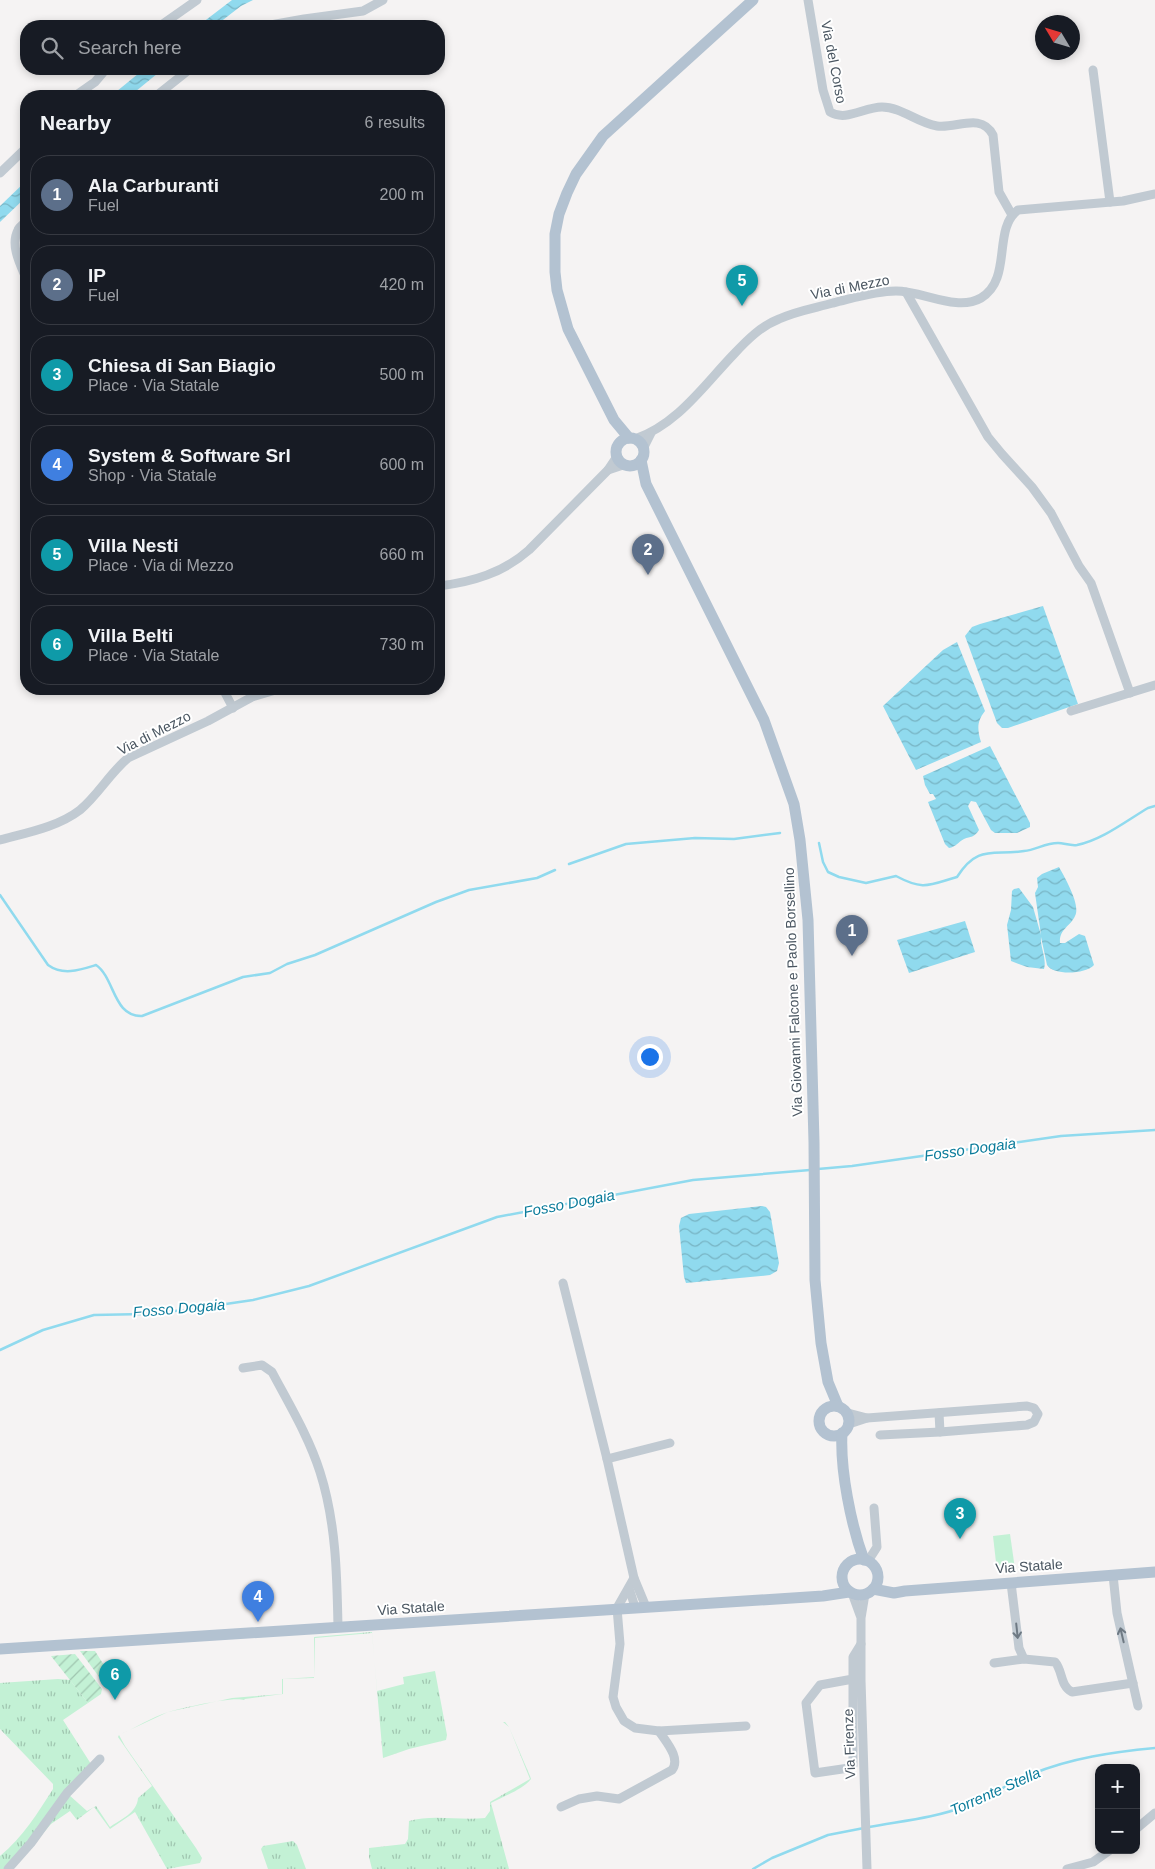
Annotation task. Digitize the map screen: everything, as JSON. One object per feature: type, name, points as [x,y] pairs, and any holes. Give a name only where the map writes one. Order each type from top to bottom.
[{"type":"main road","points":[[614,420],[643,448],[641,460],[637,465],[623,463],[616,448],[618,444],[614,420],[568,329],[561,307],[557,290],[554,253],[559,214],[566,193],[576,174],[603,136],[753,0]]},
{"type":"main road","points":[[618,444],[621,441],[632,438]]},
{"type":"main road","name":"Via Giovanni Falcone e Paolo Borsellino","points":[[641,460],[646,484],[764,720],[794,804],[801,848],[808,920],[814,1142],[815,1280],[821,1343],[828,1382],[846,1424],[841,1458]]},
{"type":"main road","name":"Via Giovanni Falcone e Paolo Borsellino","points":[[623,463],[646,484]]},
{"type":"main road","name":"Via Giovanni Falcone e Paolo Borsellino","points":[[828,1382],[824,1409],[820,1415],[819,1422],[822,1429],[829,1434],[841,1458],[856,1538],[866,1560]]},
{"type":"main road","points":[[824,1409],[829,1406],[838,1406]]},
{"type":"main road","points":[[829,1434],[834,1436],[846,1424]]},
{"type":"main road","name":"Via Giovanni Falcone e Paolo Borsellino","points":[[851,1561],[856,1538]]},
{"type":"main road","points":[[823,1596],[842,1577],[844,1568],[851,1561],[866,1560],[875,1568],[872,1588],[851,1592],[845,1588],[842,1577]]},
{"type":"main road","name":"Via Statale","points":[[872,1588],[894,1593],[1155,1572]]},
{"type":"main road","name":"Via Statale","points":[[0,1649],[823,1596],[851,1592]]},
{"type":"street","points":[[169,20],[197,0]]},
{"type":"street","points":[[298,20],[363,11],[383,0]]},
{"type":"street","name":"Via del Corso","points":[[808,0],[823,90],[830,112],[845,115],[884,107],[937,126],[970,122],[981,124],[989,129],[993,135],[999,192],[1012,215]]},
{"type":"street","points":[[1093,70],[1110,202]]},
{"type":"street","points":[[84,90],[101,75]]},
{"type":"street","points":[[164,90],[182,75]]},
{"type":"street","points":[[0,174],[20,154]]},
{"type":"street","points":[[1012,215],[1023,209],[1110,202],[1155,194]]},
{"type":"street","name":"Via di Mezzo","points":[[652,433],[670,420],[694,398],[756,332],[777,319],[798,312],[883,292],[906,292],[960,303],[972,302],[984,296],[997,279],[1006,230],[1012,215]]},
{"type":"street","points":[[20,228],[15,245],[20,265]]},
{"type":"street","points":[[906,292],[988,437],[1032,487],[1051,513],[1079,566],[1091,583],[1130,693]]},
{"type":"street","points":[[632,438],[652,433]]},
{"type":"street","points":[[643,448],[652,433]]},
{"type":"street","points":[[445,585],[461,584],[510,565],[529,550],[608,470],[623,463]]},
{"type":"street","points":[[1071,711],[1155,685]]},
{"type":"street","points":[[226,695],[232,708]]},
{"type":"street","name":"Via di Mezzo","points":[[0,840],[31,832],[68,818],[80,809],[128,758],[258,695]]},
{"type":"street","points":[[563,1283],[607,1459],[641,1607]]},
{"type":"street","points":[[243,1368],[262,1365],[272,1372],[310,1446],[320,1472],[331,1514],[337,1582],[338,1627]]},
{"type":"street","points":[[846,1424],[867,1418],[1027,1406],[1034,1408],[1038,1414],[1034,1422],[1028,1425],[880,1435]]},
{"type":"street","points":[[939,1413],[940,1432]]},
{"type":"street","points":[[607,1459],[670,1444]]},
{"type":"street","points":[[866,1560],[877,1547],[874,1508]]},
{"type":"street","points":[[1113,1575],[1117,1613],[1138,1706]]},
{"type":"street","points":[[634,1578],[617,1608],[620,1644],[614,1697],[620,1714],[629,1725],[642,1730],[659,1731],[746,1726]]},
{"type":"street","points":[[1011,1583],[1018,1648],[1024,1659]]},
{"type":"street","points":[[629,1588],[641,1607]]},
{"type":"street","points":[[861,1618],[872,1588]]},
{"type":"street","points":[[851,1592],[861,1618]]},
{"type":"street","name":"Via Firenze","points":[[861,1618],[867,1869]]},
{"type":"street","points":[[853,1679],[820,1685],[806,1703],[815,1773],[853,1766],[853,1679],[853,1657],[861,1644]]},
{"type":"street","points":[[994,1663],[1024,1659],[1055,1662],[1065,1686],[1072,1692],[1133,1683]]},
{"type":"street","points":[[562,1807],[580,1799],[597,1796],[619,1799],[672,1770],[675,1766],[675,1759],[659,1731]]},
{"type":"street","points":[[8,1869],[31,1843],[67,1793],[100,1759]]},
{"type":"street","points":[[1140,1826],[1155,1813]]},
{"type":"street","points":[[1067,1869],[1093,1862],[1104,1854]]},
{"type":"green space","points":[[1010,1534],[1015,1569],[997,1571],[993,1536]]},
{"type":"green space","points":[[372,1632],[374,1659],[372,1633],[315,1638],[314,1678],[283,1679],[283,1694],[244,1700],[217,1701],[282,1694],[282,1679],[314,1677],[314,1637]]},
{"type":"green space","points":[[80,1651],[95,1651],[116,1684],[110,1687],[105,1685]]},
{"type":"green space","points":[[75,1654],[102,1689],[101,1694],[88,1703],[51,1656]]},
{"type":"green space","points":[[435,1671],[447,1735],[446,1740],[409,1749],[383,1758],[377,1691],[404,1684],[403,1677]]},
{"type":"green space","points":[[58,1679],[70,1680],[88,1703],[63,1720],[91,1764],[6,1869],[0,1869],[0,1856],[29,1825],[53,1789],[53,1784],[0,1729],[0,1683]]},
{"type":"green space","points":[[217,1701],[168,1712],[195,1705]]},
{"type":"green space","points":[[509,1727],[531,1779],[518,1790],[491,1803],[509,1869],[372,1869],[369,1848],[405,1844],[408,1839],[409,1821],[427,1818],[485,1818],[490,1811],[490,1802],[530,1779]]},
{"type":"green space","points":[[119,1735],[196,1848],[202,1858],[200,1863],[167,1869],[135,1812],[110,1829],[94,1807],[96,1806],[110,1827],[132,1812],[138,1798],[152,1786],[118,1737]]},
{"type":"green space","points":[[68,1794],[87,1811],[93,1807],[77,1820],[70,1811],[51,1824],[13,1869]]},
{"type":"green space","points":[[293,1841],[297,1845],[306,1869],[268,1869],[261,1849],[263,1846]]},
{"type":"water","points":[[232,0],[253,0],[241,6],[223,20],[206,20]]},
{"type":"water","points":[[137,75],[156,75],[137,90],[118,90]]},
{"type":"water","points":[[20,187],[20,203],[0,222],[0,206]]},
{"type":"water","points":[[1043,606],[1078,704],[1008,728],[1002,728],[997,723],[965,636],[972,627]]},
{"type":"water","points":[[957,642],[985,711],[980,718],[979,725],[981,742],[916,770],[883,706],[943,650]]},
{"type":"water","points":[[990,746],[1030,823],[1030,827],[1017,833],[995,833],[991,830],[976,802],[971,801],[968,806],[979,830],[974,836],[964,839],[949,848],[945,844],[928,802],[936,799],[933,794],[930,794],[923,776]]},
{"type":"water","points":[[1059,867],[1072,891],[1076,905],[1075,916],[1061,934],[1060,943],[1065,943],[1079,934],[1085,936],[1094,965],[1077,972],[1063,972],[1051,969],[1047,965],[1041,937],[1045,961],[1044,969],[1027,967],[1011,961],[1007,925],[1011,910],[1012,891],[1019,888],[1033,907],[1041,935],[1035,893],[1038,887],[1037,878]]},
{"type":"water","points":[[965,921],[975,952],[909,973],[897,940]]},
{"type":"water","points":[[766,1207],[770,1212],[779,1263],[777,1271],[770,1275],[686,1283],[679,1226],[681,1218],[689,1214]]},
{"type":"waterway","points":[[819,843],[823,862],[828,872],[839,877],[866,883],[896,876],[913,884],[927,885],[957,877],[972,860],[979,856],[1028,850],[1053,843],[1074,845],[1086,843],[1105,835],[1148,808],[1155,806]]},
{"type":"waterway","points":[[569,864],[626,844],[695,838],[734,839],[780,833]]},
{"type":"waterway","points":[[0,895],[48,965],[66,971],[96,965],[102,971],[115,996],[125,1010],[132,1015],[142,1016],[243,977],[270,973],[287,964],[315,955],[436,902],[469,890],[537,878],[555,870]]},
{"type":"waterway","name":"Fosso Dogaia","points":[[818,1169],[852,1166],[1061,1136],[1155,1130]]},
{"type":"waterway","name":"Fosso Dogaia","points":[[0,1350],[43,1330],[94,1315],[144,1314],[185,1310],[253,1300],[309,1286],[497,1217],[693,1180],[810,1170]]},
{"type":"waterway","name":"Torrente Stella","points":[[869,1827],[954,1810],[983,1799],[1015,1781],[1047,1768],[1108,1754],[1155,1748]]},
{"type":"waterway","name":"Torrente Stella","points":[[753,1869],[772,1858],[828,1835],[864,1828]]},
{"type":"place","name":"Villa Nesti","points":[[742,306]]},
{"type":"place","name":"IP","points":[[648,575]]},
{"type":"place","name":"Ala Carburanti","points":[[852,956]]},
{"type":"place","name":"Chiesa di San Biagio","points":[[960,1539]]},
{"type":"place","name":"System & Software Srl","points":[[258,1622]]},
{"type":"place","name":"Villa Belti","points":[[115,1700]]}]
